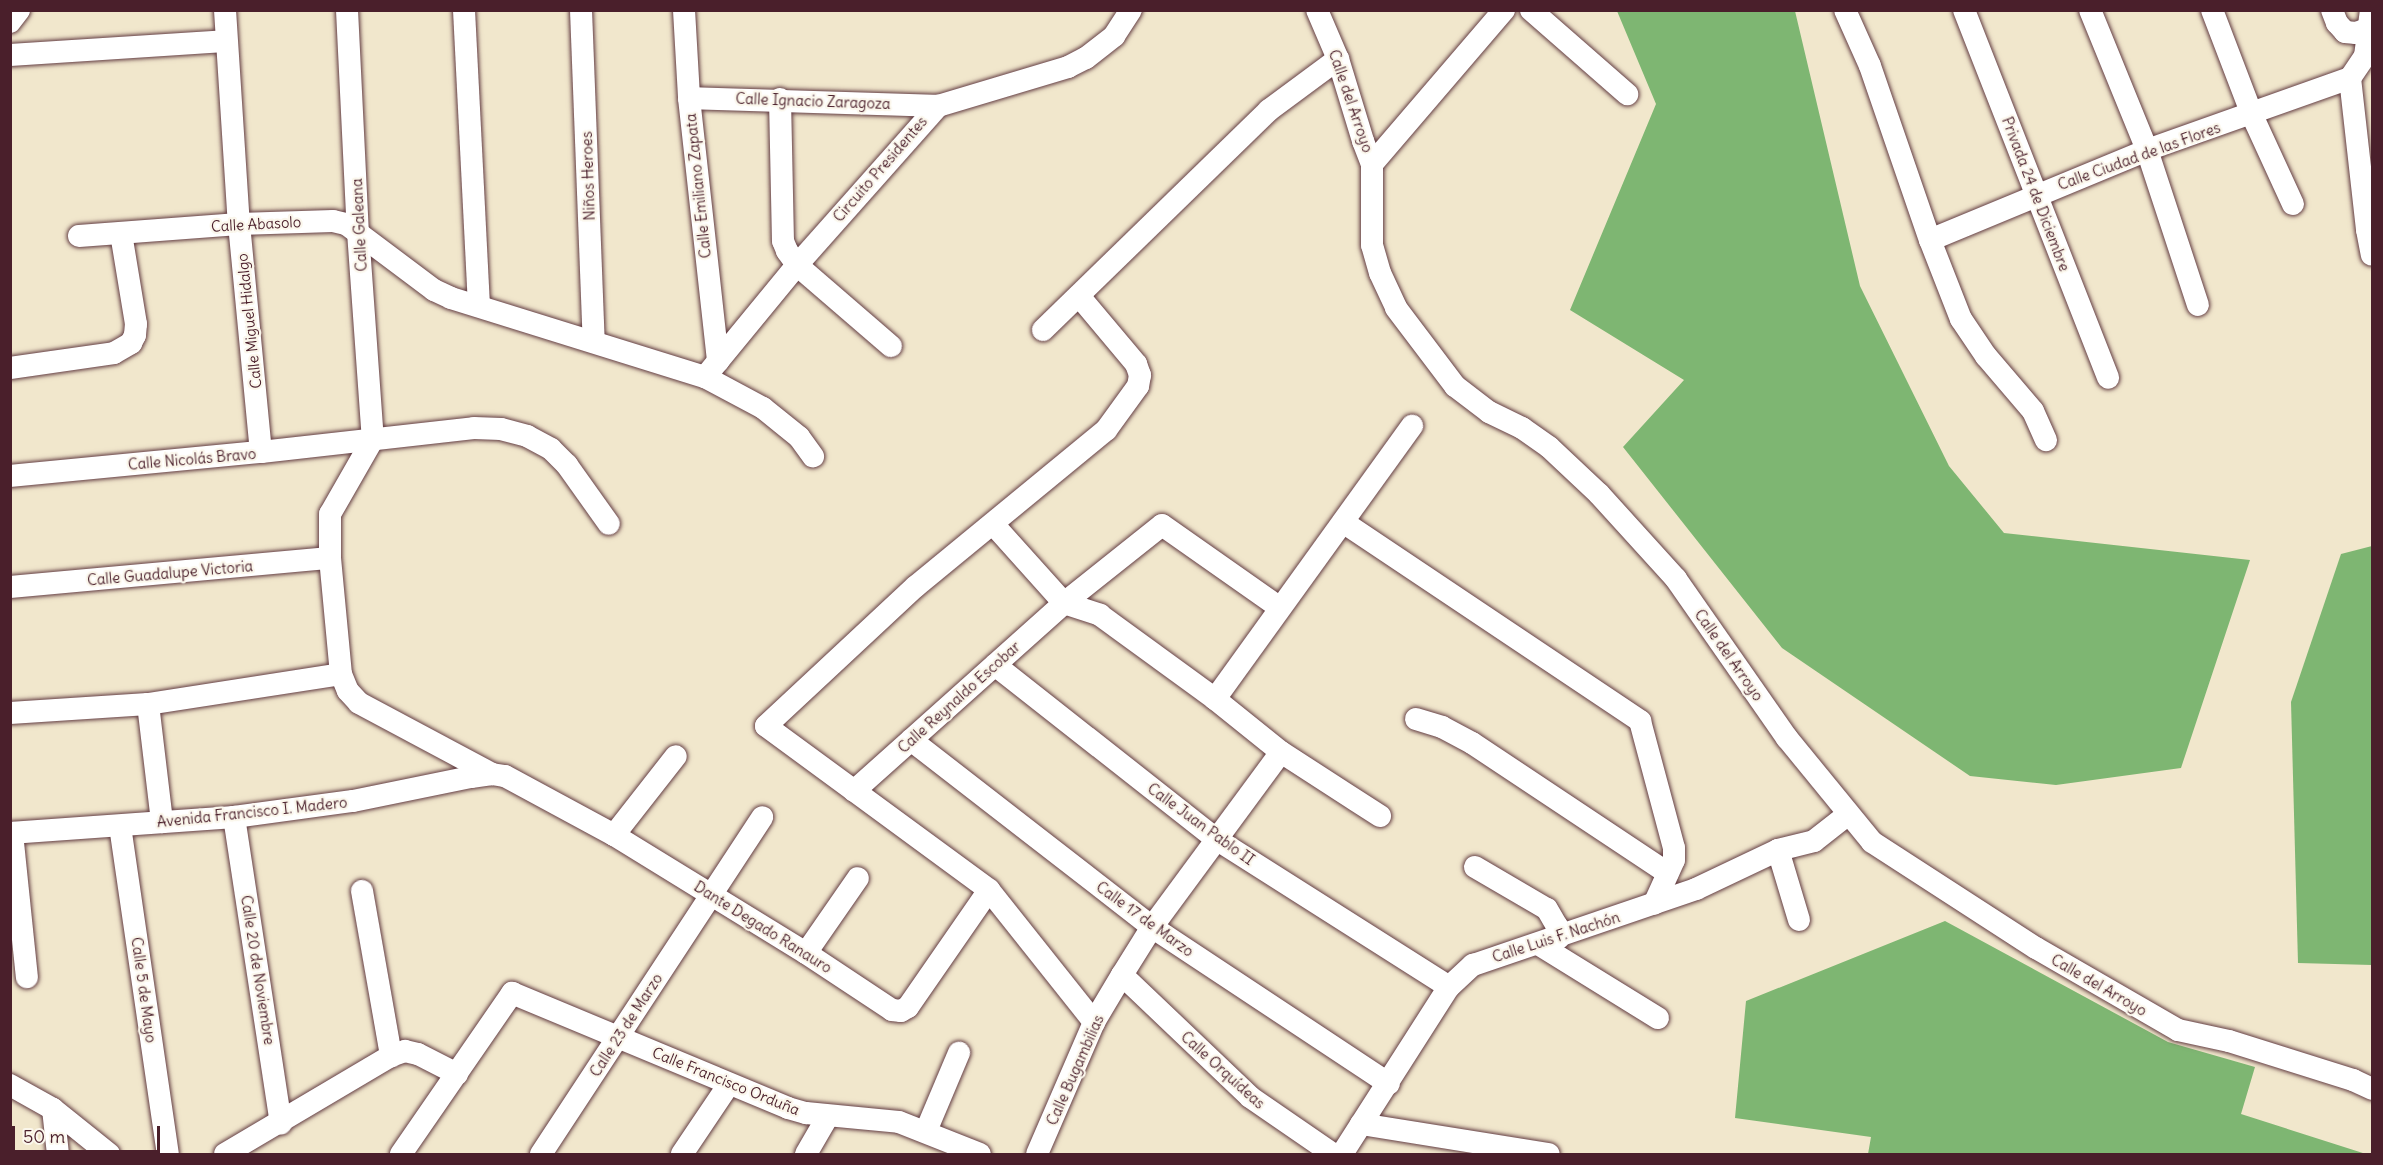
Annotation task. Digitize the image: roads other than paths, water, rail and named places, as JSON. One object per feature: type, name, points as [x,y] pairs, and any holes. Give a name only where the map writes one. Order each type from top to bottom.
[{"type":"street","points":[[10,22],[19,10]]},
{"type":"street","name":"Calle Miguel Hidalgo","points":[[225,10],[225,41],[239,224],[261,452]]},
{"type":"street","name":"Calle Galeana","points":[[347,10],[358,232],[373,439]]},
{"type":"street","points":[[464,10],[479,306]]},
{"type":"street","name":"Niños Heroes","points":[[581,10],[594,340]]},
{"type":"street","name":"Calle Emiliano Zapata","points":[[684,10],[711,369]]},
{"type":"street","name":"Calle del Arroyo","points":[[1317,10],[1338,59],[1372,164],[1372,245],[1380,273],[1396,308],[1455,386],[1489,412],[1522,428],[1549,447],[1599,494],[1668,571],[1787,738],[1847,815],[1872,842],[2036,948],[2178,1030],[2240,1045],[2353,1080],[2373,1089]]},
{"type":"street","points":[[1372,164],[1504,10]]},
{"type":"street","points":[[1531,10],[1627,94]]},
{"type":"street","points":[[1845,10],[1870,66],[1930,240],[1961,319],[1986,356],[2033,411],[2046,440]]},
{"type":"street","name":"Privada 24 de Diciembre","points":[[1964,10],[2108,378]]},
{"type":"street","points":[[2090,10],[2147,150],[2198,305]]},
{"type":"street","points":[[2212,10],[2252,115],[2293,204]]},
{"type":"street","points":[[2332,10],[2337,23],[2345,32],[2356,33],[2371,19]]},
{"type":"street","name":"Circuito Presidentes","points":[[711,369],[796,265],[938,106],[1068,67],[1100,49],[1124,14]]},
{"type":"street","points":[[2371,19],[2365,56],[2350,78],[2367,230],[2373,255]]},
{"type":"street","points":[[10,55],[225,41]]},
{"type":"street","points":[[1043,330],[1269,110],[1338,59]]},
{"type":"street","name":"Calle Ciudad de las Flores","points":[[1930,240],[2147,150],[2252,115],[2350,78]]},
{"type":"street","name":"Calle Ignacio Zaragoza","points":[[689,98],[780,99],[938,106]]},
{"type":"street","points":[[780,99],[783,241],[796,265],[891,346]]},
{"type":"street","name":"Calle Abasolo","points":[[79,236],[239,224],[333,221],[346,224],[434,290],[479,306],[594,340],[711,369],[799,437],[813,456]]},
{"type":"street","points":[[10,368],[114,353],[131,343],[135,335],[136,324],[121,233]]},
{"type":"street","points":[[1079,296],[1136,364],[1140,375],[1138,386],[1106,430],[916,586],[766,726],[989,890],[1094,1022]]},
{"type":"street","points":[[1215,699],[1412,426]]},
{"type":"street","name":"Calle Nicolás Bravo","points":[[10,476],[261,452],[474,428],[501,429],[527,436],[551,449],[567,465],[609,524]]},
{"type":"street","points":[[10,713],[148,704],[341,674],[330,558],[330,514],[373,439]]},
{"type":"street","points":[[1342,522],[1640,721],[1674,849],[1668,873],[1654,904]]},
{"type":"street","points":[[993,524],[1064,603],[1100,615],[1215,699],[1281,752],[1380,816]]},
{"type":"street","name":"Calle Reynaldo Escobar","points":[[854,791],[1064,603],[1162,525],[1280,608]]},
{"type":"street","name":"Calle Guadalupe Victoria","points":[[10,587],[330,558]]},
{"type":"street","name":"Calle Juan Pablo II","points":[[995,665],[1216,839],[1449,987]]},
{"type":"street","name":"Dante Degado Ranauro","points":[[341,674],[348,691],[359,703],[492,774],[519,782],[614,835],[806,953],[892,1010],[901,1011],[908,1006],[989,890]]},
{"type":"street","points":[[148,704],[162,822]]},
{"type":"street","points":[[1416,718],[1442,727],[1472,743],[1668,873]]},
{"type":"street","name":"Calle 17 de Marzo","points":[[911,740],[1152,927],[1389,1084]]},
{"type":"street","name":"Calle Bugambilias","points":[[1037,1155],[1094,1022],[1122,975],[1152,927],[1281,752]]},
{"type":"street","points":[[614,835],[676,756]]},
{"type":"street","name":"Avenida Francisco I. Madero","points":[[11,833],[234,817],[352,801],[492,774]]},
{"type":"street","name":"Calle Luis F. Nachón","points":[[1342,1155],[1449,987],[1473,965],[1696,889],[1778,850],[1814,841],[1847,815]]},
{"type":"street","name":"Calle 20 de Noviembre","points":[[234,817],[281,1124]]},
{"type":"street","points":[[710,895],[762,817]]},
{"type":"street","name":"Calle 5 de Mayo","points":[[120,826],[168,1155]]},
{"type":"street","points":[[11,833],[27,977]]},
{"type":"street","points":[[1778,850],[1799,920]]},
{"type":"street","points":[[1474,867],[1547,909],[1557,926],[1548,941],[1658,1018]]},
{"type":"street","points":[[806,953],[858,878]]},
{"type":"street","points":[[362,891],[391,1056]]},
{"type":"street","name":"Calle 23 de Marzo","points":[[541,1155],[710,895]]},
{"type":"street","name":"Calle Orquídeas","points":[[1122,975],[1250,1097],[1333,1155]]},
{"type":"street","name":"Calle Francisco Orduña","points":[[457,1074],[512,993],[788,1108],[828,1116],[878,1119],[926,1131],[976,1154]]},
{"type":"street","points":[[225,1155],[281,1124],[391,1056],[405,1051],[418,1054],[457,1074],[401,1155]]},
{"type":"street","points":[[926,1131],[959,1053]]},
{"type":"street","points":[[682,1155],[729,1084]]},
{"type":"street","points":[[10,1085],[53,1109],[109,1155]]},
{"type":"street","points":[[53,1109],[58,1155]]},
{"type":"street","points":[[806,1155],[828,1116]]},
{"type":"street","points":[[1361,1124],[1549,1155]]}]
